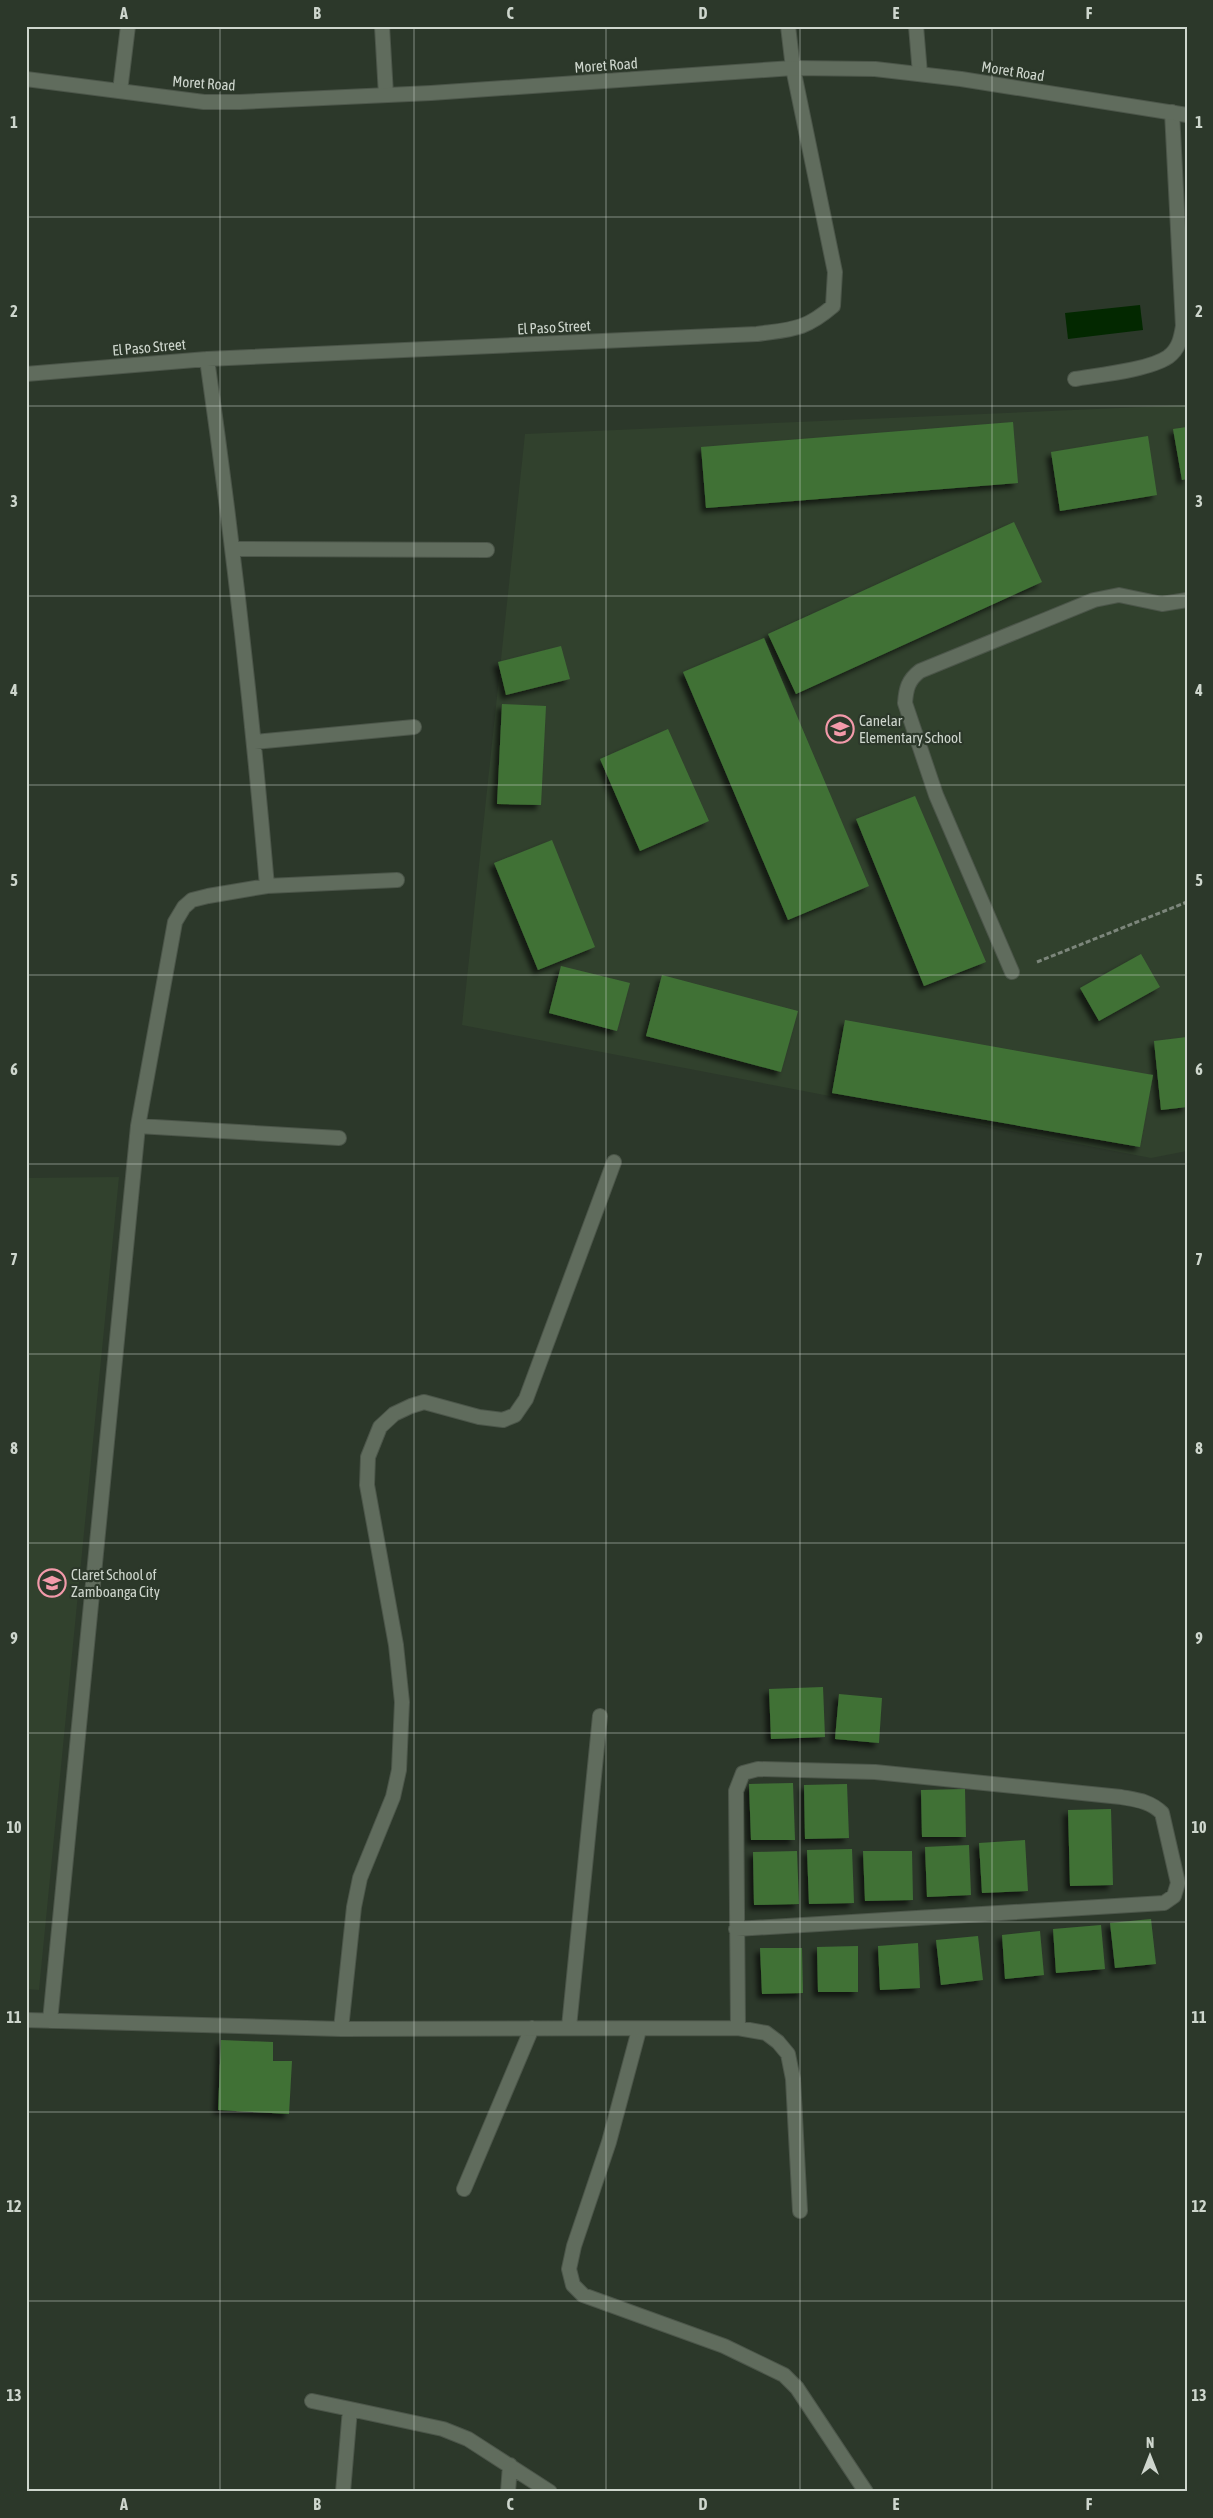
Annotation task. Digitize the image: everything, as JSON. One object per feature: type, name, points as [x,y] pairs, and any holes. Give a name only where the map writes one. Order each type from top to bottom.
[{"type":"street","points":[[120,91],[128,26]]},
{"type":"street","points":[[382,26],[386,95]]},
{"type":"street","name":"El Paso Street","points":[[26,374],[208,359],[757,334],[796,329],[814,322],[833,306],[835,272],[793,68],[788,26]]},
{"type":"street","points":[[916,26],[920,74]]},
{"type":"street","name":"Moret Road","points":[[26,79],[204,102],[231,102],[386,95],[793,68],[875,69],[920,74],[1187,115]]},
{"type":"street","points":[[1075,379],[1153,364],[1169,356],[1181,339],[1183,326],[1172,112]]},
{"type":"street","points":[[208,359],[234,549],[254,742],[266,886]]},
{"type":"street","points":[[234,549],[487,550]]},
{"type":"street","points":[[1012,972],[936,795],[905,703],[906,688],[912,677],[920,671],[1094,600],[1119,595],[1162,604],[1187,600]]},
{"type":"street","points":[[254,742],[414,727]]},
{"type":"street","points":[[50,2021],[138,1126],[175,922],[184,906],[192,900],[266,886],[397,880]]},
{"type":"street","points":[[138,1126],[339,1138]]},
{"type":"street","points":[[341,2029],[354,1907],[360,1878],[393,1797],[398,1770],[402,1702],[396,1645],[367,1485],[368,1457],[380,1427],[394,1414],[424,1402],[479,1417],[503,1420],[515,1415],[526,1400],[614,1162]]},
{"type":"street","points":[[569,2027],[600,1716]]},
{"type":"street","points":[[736,1929],[1164,1903],[1174,1896],[1178,1883],[1162,1813],[1153,1805],[1142,1801],[1121,1796],[875,1772],[758,1769],[743,1773],[736,1792],[736,1929],[738,2028]]},
{"type":"street","points":[[26,2020],[341,2029],[569,2027],[639,2030],[738,2028],[766,2033],[778,2042],[788,2054],[793,2079],[800,2211]]},
{"type":"street","points":[[464,2189],[532,2028]]},
{"type":"street","points":[[639,2030],[609,2142],[574,2246],[569,2269],[572,2285],[583,2295],[724,2346],[784,2375],[797,2388],[866,2492]]},
{"type":"street","points":[[312,2401],[443,2429],[468,2439],[550,2492]]},
{"type":"street","points":[[343,2492],[350,2409]]},
{"type":"street","points":[[508,2492],[510,2465]]},
{"type":"path","points":[[1012,972],[1187,902]]},
{"type":"shaded area","points":[[1140,305],[1143,330],[1068,339],[1065,313]]},
{"type":"shaded area","name":"Canelar Elementary School","points":[[1187,405],[1187,1151],[1151,1158],[462,1025],[525,434]]},
{"type":"shaded area","name":"Claret School of Zamboanga City","points":[[119,1177],[39,1990],[26,1989],[26,1178]]},
{"type":"building","points":[[1013,422],[1018,483],[706,508],[701,447]]},
{"type":"building","points":[[1187,427],[1187,479],[1182,480],[1173,429]]},
{"type":"building","points":[[1148,436],[1157,495],[1060,511],[1051,452]]},
{"type":"building","points":[[1014,522],[1042,582],[796,694],[768,634]]},
{"type":"building","points":[[764,638],[869,886],[788,920],[683,672]]},
{"type":"building","points":[[561,646],[570,679],[506,695],[498,662]]},
{"type":"building","points":[[502,704],[546,706],[541,805],[497,804]]},
{"type":"building","points":[[668,729],[709,821],[640,851],[600,759]]},
{"type":"building","points":[[915,796],[986,962],[924,986],[856,819]]},
{"type":"building","points":[[552,840],[595,947],[538,970],[494,863]]},
{"type":"building","points":[[1141,954],[1160,987],[1099,1021],[1080,988]]},
{"type":"building","points":[[561,966],[630,983],[617,1031],[549,1013]]},
{"type":"building","points":[[662,975],[798,1011],[781,1072],[646,1036]]},
{"type":"building","points":[[845,1020],[1153,1075],[1140,1147],[832,1093]]},
{"type":"building","points":[[1187,1037],[1187,1107],[1161,1110],[1154,1041]]},
{"type":"building","points":[[823,1687],[825,1737],[771,1739],[769,1689]]},
{"type":"building","points":[[839,1694],[882,1698],[879,1743],[835,1739]]},
{"type":"building","points":[[793,1783],[795,1840],[751,1840],[749,1784]]},
{"type":"building","points":[[847,1784],[849,1838],[805,1839],[804,1785]]},
{"type":"building","points":[[965,1789],[966,1837],[922,1837],[921,1790]]},
{"type":"building","points":[[1111,1809],[1113,1885],[1070,1886],[1068,1810]]},
{"type":"building","points":[[1025,1840],[1028,1891],[982,1893],[979,1843]]},
{"type":"building","points":[[969,1845],[971,1895],[927,1897],[925,1847]]},
{"type":"building","points":[[852,1849],[854,1903],[809,1904],[807,1850]]},
{"type":"building","points":[[797,1851],[799,1904],[754,1905],[753,1852]]},
{"type":"building","points":[[863,1851],[912,1851],[913,1900],[865,1901]]},
{"type":"building","points":[[1151,1919],[1156,1964],[1115,1968],[1110,1923]]},
{"type":"building","points":[[1101,1925],[1105,1969],[1056,1973],[1053,1929]]},
{"type":"building","points":[[1040,1931],[1044,1975],[1005,1979],[1002,1935]]},
{"type":"building","points":[[978,1936],[983,1980],[941,1985],[936,1940]]},
{"type":"building","points":[[918,1943],[920,1988],[880,1990],[878,1946]]},
{"type":"building","points":[[858,1946],[858,1992],[818,1992],[817,1947]]},
{"type":"building","points":[[760,1948],[802,1948],[803,1993],[762,1994]]},
{"type":"building","points":[[221,2040],[273,2042],[273,2061],[292,2061],[289,2114],[218,2110]]},
{"type":"place","name":"Canelar Elementary School","points":[[840,729]]},
{"type":"place","name":"Claret School of Zamboanga City","points":[[52,1583]]}]
